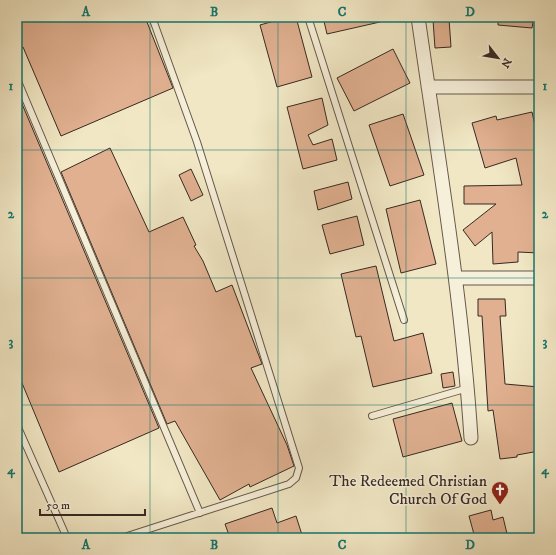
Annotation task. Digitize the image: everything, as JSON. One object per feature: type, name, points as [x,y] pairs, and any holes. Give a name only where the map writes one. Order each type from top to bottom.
[{"type":"street","points":[[418,17],[457,278],[468,388],[471,438]]},
{"type":"street","points":[[428,88],[539,87]]},
{"type":"street","points":[[457,278],[539,278]]},
{"type":"lane","points":[[121,538],[289,484],[296,478],[299,468],[197,142],[152,17]]},
{"type":"lane","points":[[308,17],[404,320]]},
{"type":"lane","points":[[17,79],[200,513]]},
{"type":"lane","points":[[372,416],[468,388]]},
{"type":"lane","points":[[17,425],[67,538]]},
{"type":"building","points":[[17,17],[145,17],[173,88],[61,136],[23,47],[17,50]]},
{"type":"building","points":[[288,17],[296,17],[312,77],[277,87],[260,25]]},
{"type":"building","points":[[323,17],[379,17],[380,22],[327,34]]},
{"type":"building","points":[[498,17],[534,17],[532,28],[498,25]]},
{"type":"building","points":[[449,19],[451,47],[435,48],[433,20]]},
{"type":"building","points":[[393,49],[410,83],[354,111],[337,78]]},
{"type":"building","points":[[17,92],[159,428],[59,472],[17,371]]},
{"type":"building","points":[[322,98],[328,125],[308,135],[313,145],[332,139],[337,160],[303,169],[287,107]]},
{"type":"building","points":[[532,112],[539,144],[539,253],[518,252],[518,262],[493,264],[492,232],[475,246],[463,230],[496,204],[464,204],[464,186],[522,185],[516,158],[485,168],[472,123],[496,116],[497,120]]},
{"type":"building","points":[[403,114],[424,175],[390,186],[369,125]]},
{"type":"building","points":[[110,148],[149,232],[183,217],[196,245],[194,246],[203,261],[216,292],[232,285],[262,364],[251,368],[287,445],[294,466],[250,487],[249,484],[220,500],[175,421],[167,424],[61,172]]},
{"type":"building","points":[[191,169],[203,195],[191,201],[179,175]]},
{"type":"building","points":[[348,182],[352,199],[318,210],[314,191]]},
{"type":"building","points":[[420,200],[436,264],[401,273],[386,209]]},
{"type":"building","points":[[357,216],[364,245],[330,254],[322,225]]},
{"type":"building","points":[[376,266],[394,341],[423,333],[432,373],[373,387],[361,336],[356,337],[341,274]]},
{"type":"building","points":[[478,299],[505,299],[506,316],[500,316],[505,384],[539,387],[539,451],[517,455],[517,457],[500,459],[493,410],[488,411],[482,316],[478,316]]},
{"type":"building","points":[[453,372],[455,386],[443,388],[441,374]]},
{"type":"building","points":[[452,403],[462,441],[403,457],[393,419]]},
{"type":"building","points":[[272,508],[277,523],[296,516],[303,538],[230,538],[225,524]]},
{"type":"building","points":[[491,510],[493,520],[503,517],[508,538],[475,538],[469,516]]},
{"type":"place","name":"The Redeemed Christian Church Of God","points":[[500,505]]}]
